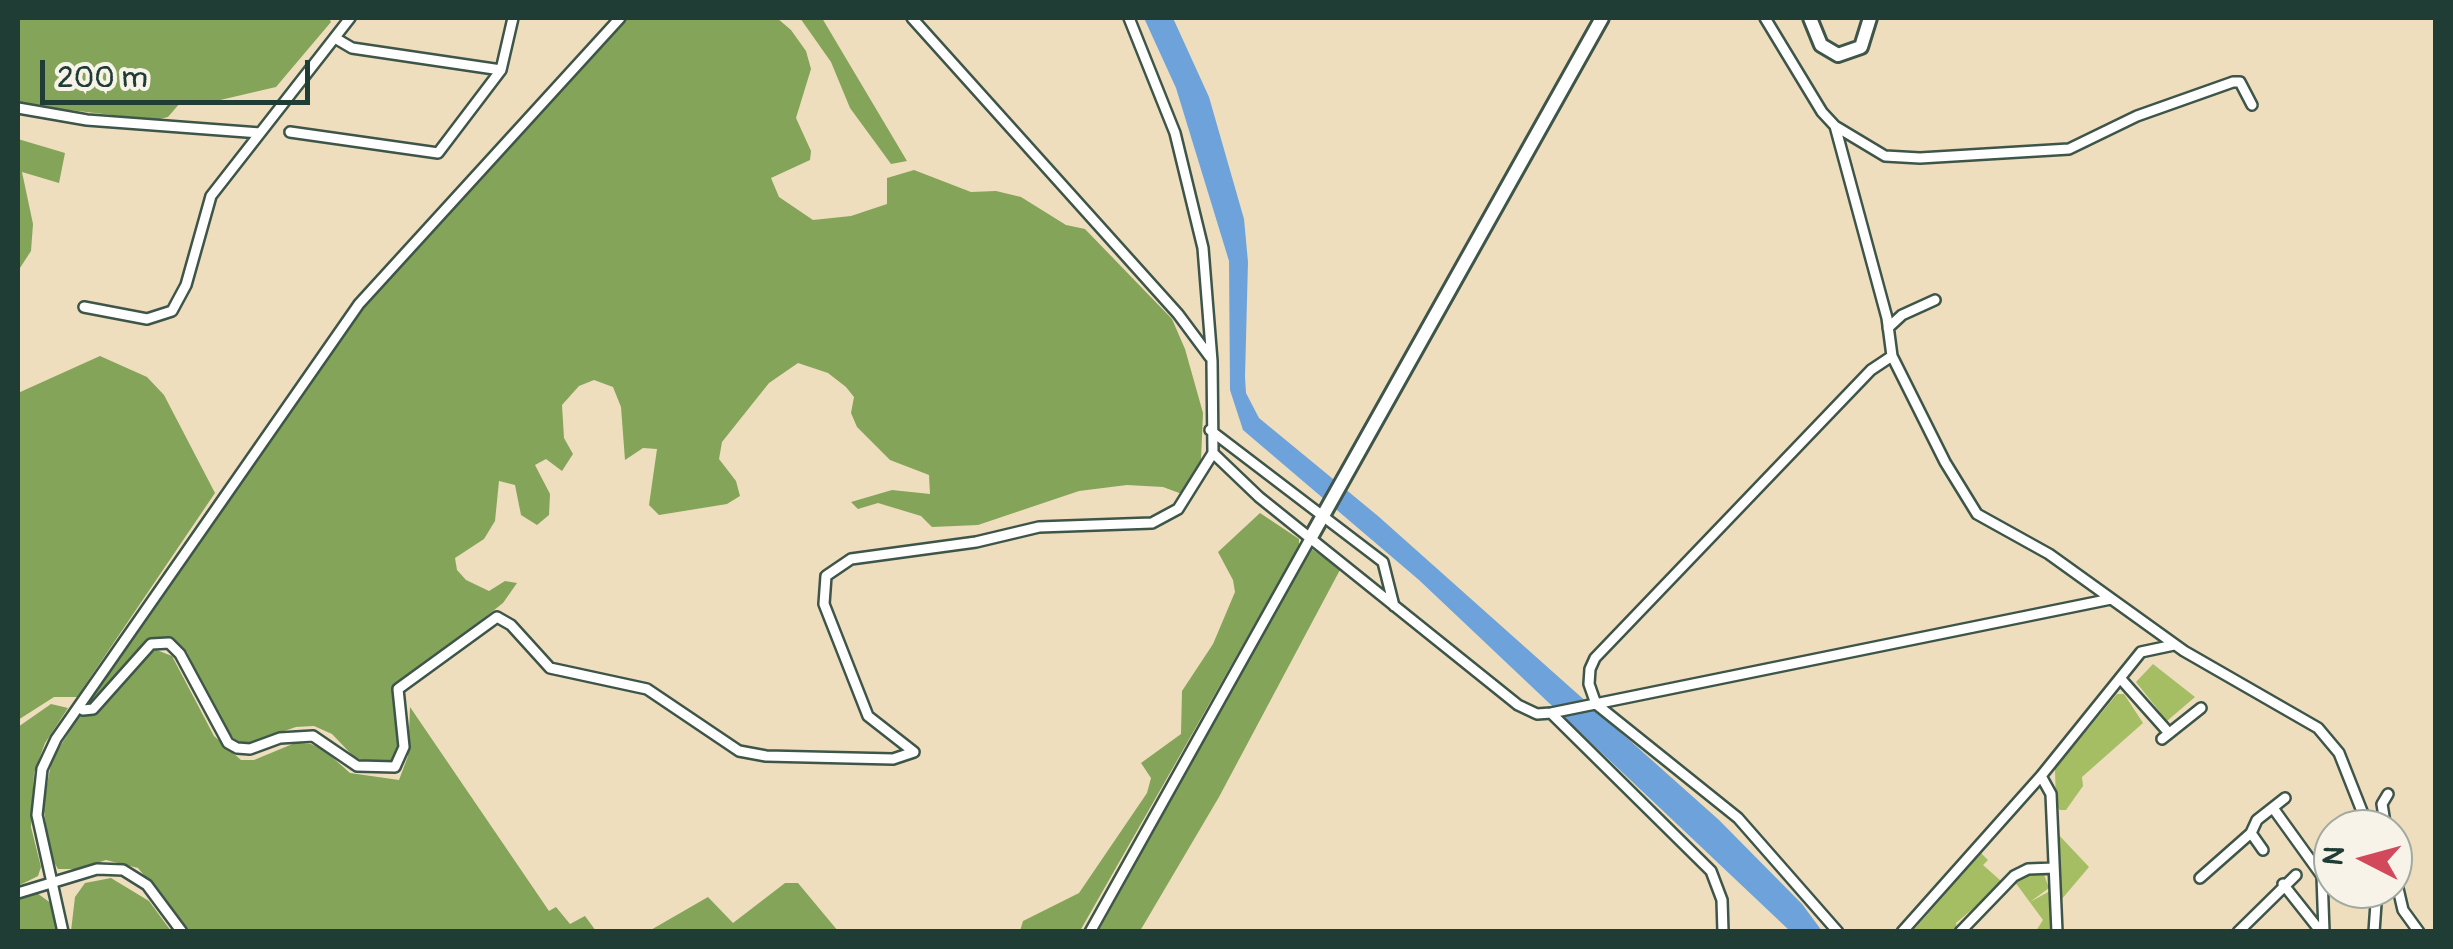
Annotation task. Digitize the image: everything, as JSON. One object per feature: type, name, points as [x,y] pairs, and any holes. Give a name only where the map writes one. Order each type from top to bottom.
[{"type":"street","points":[[84,307],[148,319],[172,310],[186,284],[211,196],[350,18]]},
{"type":"street","points":[[290,132],[438,153],[501,70],[514,18]]},
{"type":"street","points":[[63,932],[37,828],[36,802],[42,769],[56,739],[358,304],[620,18]]},
{"type":"street","points":[[912,18],[1178,314],[1212,361]]},
{"type":"street","points":[[83,710],[93,709],[152,644],[169,644],[228,742],[237,748],[250,750],[280,738],[313,736],[357,766],[395,767],[404,747],[398,689],[496,617],[511,625],[550,668],[647,689],[739,751],[766,756],[893,760],[914,752],[868,716],[824,604],[826,576],[851,559],[976,542],[1039,527],[1152,523],[1178,509],[1212,453],[1212,361],[1198,229],[1164,102],[1129,18]]},
{"type":"street","points":[[1090,932],[1602,18]]},
{"type":"street","points":[[1765,18],[1811,98],[1835,126],[1866,146],[1898,158],[2050,153],[2234,82],[2240,82],[2252,105]]},
{"type":"street","points":[[1810,18],[1821,44],[1838,55],[1861,46],[1870,18]]},
{"type":"street","points":[[335,38],[352,48],[501,70]]},
{"type":"street","points":[[18,108],[87,120],[260,132]]},
{"type":"street","points":[[1835,126],[1892,356],[1945,462],[1977,514],[2049,554],[2175,645],[2328,736],[2340,752],[2361,809]]},
{"type":"street","points":[[1844,162],[1854,147],[1866,146]]},
{"type":"street","points":[[1888,328],[1902,315],[1935,300]]},
{"type":"street","points":[[1838,932],[1738,818],[1592,704],[1589,684],[1596,658],[1871,370],[1892,356]]},
{"type":"street","points":[[1210,430],[1326,513],[1383,562],[1394,606]]},
{"type":"street","points":[[1212,453],[1394,606],[1518,705],[1538,714],[2112,599]]},
{"type":"street","points":[[1902,932],[2040,776],[2141,652],[2175,645]]},
{"type":"street","points":[[2120,678],[2166,736],[2200,708]]},
{"type":"street","points":[[1554,713],[1711,871],[1722,900],[1723,932]]},
{"type":"street","points":[[2040,776],[2051,794],[2057,932]]},
{"type":"street","points":[[2383,809],[2388,794]]},
{"type":"street","points":[[2200,878],[2251,834],[2256,820],[2286,798]]},
{"type":"street","points":[[2273,808],[2322,876],[2323,932]]},
{"type":"street","points":[[2251,834],[2263,850]]},
{"type":"street","points":[[1960,932],[2014,876],[2028,869],[2054,868]]},
{"type":"street","points":[[18,893],[97,869],[124,870],[147,885],[182,932]]},
{"type":"street","points":[[2238,932],[2296,875]]},
{"type":"street","points":[[2283,884],[2323,932]]},
{"type":"street","points":[[2403,909],[2418,932]]},
{"type":"green space","points":[[18,18],[329,18],[331,22],[276,87],[203,104],[180,103],[168,117],[155,120],[18,104]]},
{"type":"green space","points":[[628,18],[777,18],[791,30],[806,51],[811,69],[796,118],[811,151],[810,160],[771,178],[779,197],[813,220],[851,216],[887,204],[887,178],[914,170],[971,192],[996,191],[1021,197],[1066,225],[1085,229],[1172,319],[1185,349],[1203,413],[1201,460],[1193,485],[1182,494],[1163,487],[1127,485],[1079,491],[978,525],[932,527],[921,516],[878,503],[858,509],[851,502],[892,490],[930,494],[929,475],[890,460],[857,427],[851,413],[854,397],[846,387],[828,373],[798,363],[769,383],[722,442],[719,459],[736,481],[740,496],[727,504],[659,515],[649,505],[657,449],[643,448],[625,460],[621,407],[613,387],[594,380],[579,386],[562,405],[564,438],[573,454],[562,471],[546,459],[535,465],[550,494],[549,515],[537,525],[521,515],[515,485],[499,481],[495,521],[484,539],[455,558],[457,570],[466,580],[489,591],[505,581],[517,583],[503,603],[395,689],[401,745],[392,760],[367,762],[354,757],[332,734],[314,726],[296,727],[246,744],[235,740],[220,722],[187,652],[170,639],[145,643],[104,693],[91,705],[84,703],[365,303]]},
{"type":"green space","points":[[800,18],[822,18],[907,161],[891,164],[850,108],[831,62]]},
{"type":"green space","points":[[18,139],[65,153],[59,183],[22,172],[33,224],[31,251],[18,271]]},
{"type":"green space","points":[[100,356],[147,377],[164,395],[215,493],[77,697],[54,697],[18,720],[18,393]]},
{"type":"green space","points":[[1260,513],[1299,539],[1299,546],[1080,931],[1020,931],[1023,921],[1079,893],[1147,793],[1151,778],[1141,763],[1181,734],[1182,691],[1213,644],[1235,592],[1218,552]]},
{"type":"green space","points":[[1310,548],[1341,568],[1219,797],[1140,931],[1098,932]]},
{"type":"green space","points":[[154,649],[172,656],[214,736],[241,760],[254,760],[295,743],[311,744],[350,773],[399,780],[408,756],[410,707],[549,911],[556,907],[570,924],[585,916],[596,931],[190,931],[138,868],[106,860],[79,869],[58,869],[51,857],[43,805],[52,759],[80,715],[99,710]]},
{"type":"green space","points":[[2153,664],[2195,697],[2167,721],[2136,682]]},
{"type":"green space","points":[[2117,694],[2124,694],[2143,723],[2082,777],[2083,786],[2066,810],[2060,810],[2056,806],[2055,769]]},
{"type":"green space","points":[[51,704],[68,708],[45,743],[34,773],[31,827],[41,867],[38,876],[18,886],[18,727]]},
{"type":"green space","points":[[2057,833],[2089,867],[2061,900],[2059,898]]},
{"type":"green space","points":[[1981,853],[1988,860],[1983,865],[2001,881],[2000,886],[1956,923],[1957,931],[1912,932]]},
{"type":"green space","points":[[2043,872],[2049,888],[2030,902],[2050,891],[2052,931],[2036,931],[2043,920],[2015,882],[2025,874]]},
{"type":"green space","points":[[111,878],[149,901],[171,931],[71,931],[75,897],[85,883]]},
{"type":"green space","points":[[785,883],[798,883],[838,931],[649,931],[708,897],[733,923]]},
{"type":"green space","points":[[37,893],[52,904],[57,931],[18,932],[18,897]]},
{"type":"water","points":[[1144,18],[1173,18],[1209,97],[1244,219],[1248,262],[1246,393],[1259,418],[1378,516],[1719,820],[1802,904],[1822,931],[1790,931],[1419,580],[1243,430],[1230,390],[1229,261],[1176,88]]}]
